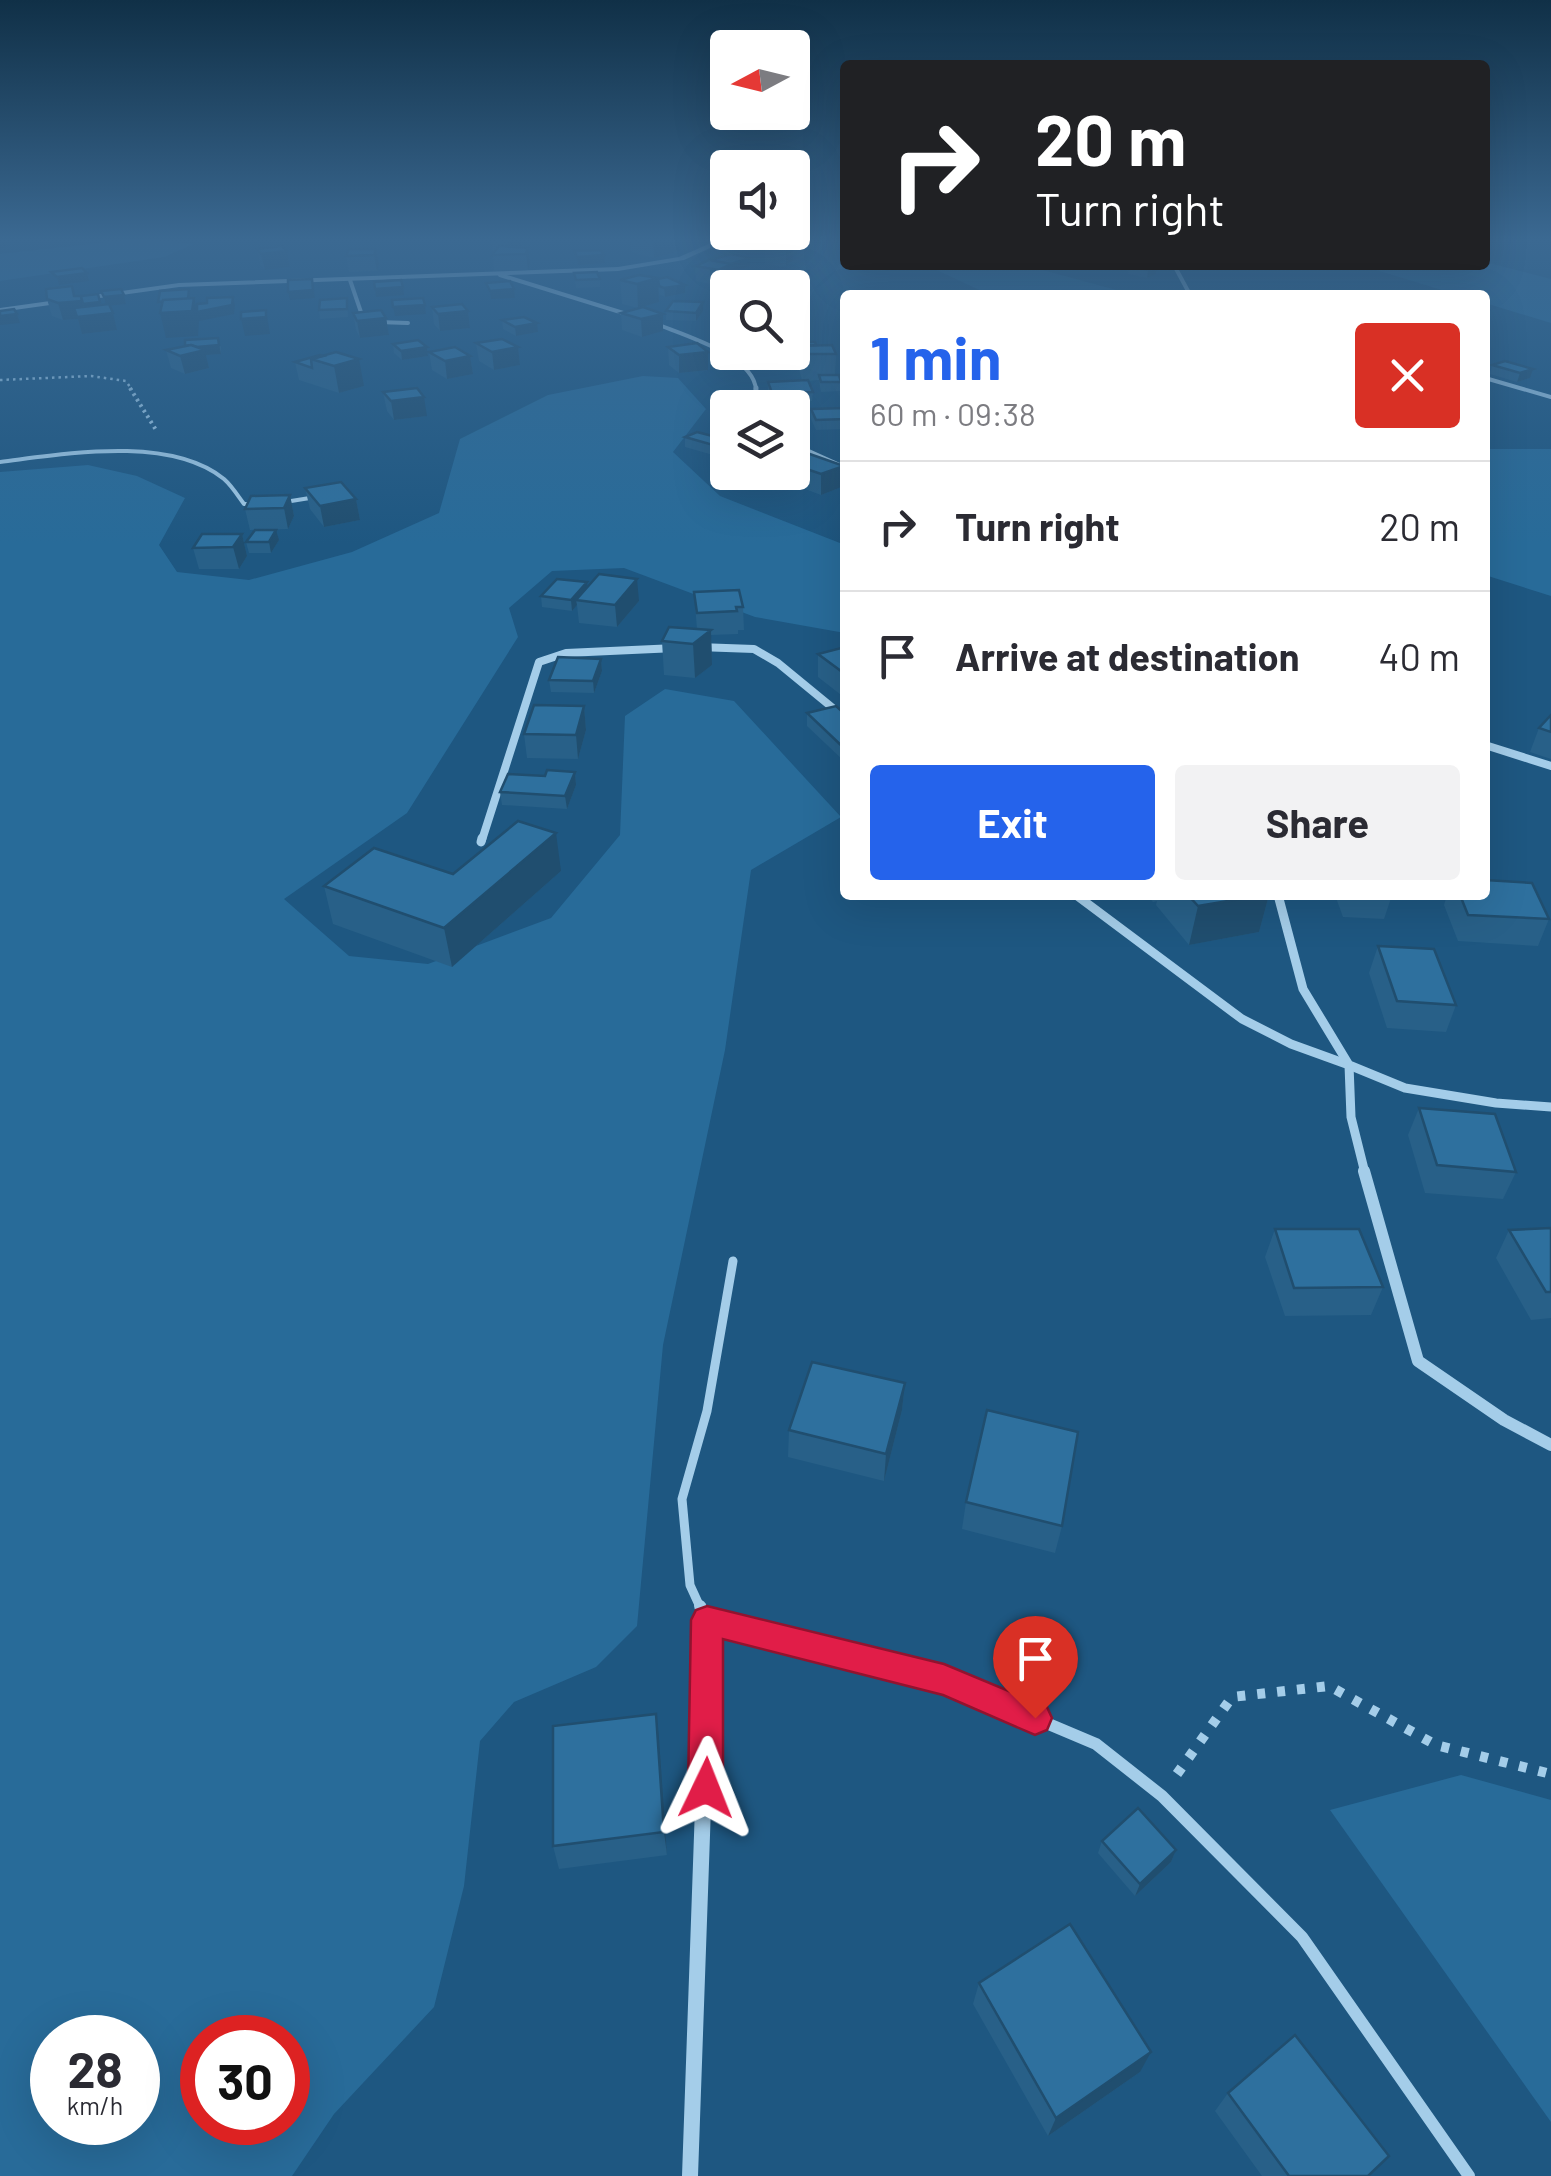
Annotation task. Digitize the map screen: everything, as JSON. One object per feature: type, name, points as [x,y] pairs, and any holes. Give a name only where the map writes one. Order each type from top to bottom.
[{"type":"street","points":[[694,341],[741,361],[756,383],[756,390]]},
{"type":"street","points":[[810,452],[840,466]]},
{"type":"street","points":[[481,842],[539,662],[548,656],[740,646],[778,663],[840,714]]},
{"type":"street","points":[[1490,747],[1551,766]]},
{"type":"street","points":[[1083,900],[1242,1019],[1290,1044],[1404,1088],[1496,1103],[1551,1107]]},
{"type":"street","points":[[1279,900],[1304,989],[1349,1065],[1351,1116],[1378,1229],[1418,1361],[1504,1420],[1551,1445]]},
{"type":"street","points":[[690,2176],[708,1664]]},
{"type":"lane","points":[[1490,379],[1551,397]]},
{"type":"lane","points":[[0,462],[122,451],[181,458],[213,471],[236,489],[244,504],[261,504]]},
{"type":"lane","points":[[278,503],[322,496]]},
{"type":"lane","points":[[708,1664],[707,1620],[690,1585],[682,1499],[707,1411],[733,1261]]},
{"type":"lane","points":[[707,1620],[944,1680],[1096,1744],[1162,1796],[1302,1936],[1468,2176]]},
{"type":"path","points":[[0,380],[90,376],[126,381],[160,438],[181,458]]},
{"type":"path","points":[[1162,1796],[1232,1697],[1329,1686],[1436,1745],[1551,1774]]},
{"type":"shaded area","points":[[643,376],[678,378],[706,409],[673,452],[710,490],[840,543],[840,632],[755,617],[624,568],[552,571],[509,608],[518,637],[407,813],[284,899],[349,956],[428,964],[551,918],[620,835],[625,716],[665,689],[734,701],[840,816],[751,870],[725,1050],[663,1345],[637,1626],[596,1667],[514,1702],[480,1741],[464,1886],[434,2007],[334,2114],[292,2176],[0,2176],[0,472],[88,465],[137,476],[185,498],[159,545],[177,572],[249,580],[352,552],[439,513],[460,439],[548,395]]},
{"type":"shaded area","points":[[1490,449],[1551,449],[1551,596],[1490,577]]},
{"type":"shaded area","points":[[1461,1775],[1551,1800],[1551,2122],[1330,1810]]},
{"type":"building","points":[[185,341],[218,341],[219,345],[197,347],[185,346]]},
{"type":"building","points":[[419,341],[427,347],[401,351],[393,344]]},
{"type":"building","points":[[505,341],[518,347],[492,352],[476,343]]},
{"type":"building","points":[[697,343],[708,352],[679,355],[668,347]]},
{"type":"building","points":[[191,345],[205,350],[180,356],[166,350]]},
{"type":"building","points":[[832,345],[836,354],[810,354],[810,346]]},
{"type":"building","points":[[455,347],[470,356],[445,361],[429,352]]},
{"type":"building","points":[[336,352],[359,359],[334,366],[311,359]]},
{"type":"building","points":[[323,356],[311,359],[312,368],[295,362]]},
{"type":"building","points":[[1505,361],[1533,369],[1520,373],[1492,365]]},
{"type":"building","points":[[819,375],[839,375],[840,378],[840,382],[821,382]]},
{"type":"building","points":[[808,380],[813,392],[771,390],[768,382]]},
{"type":"building","points":[[417,388],[424,397],[391,401],[383,392]]},
{"type":"building","points":[[840,408],[840,419],[816,420],[811,409]]},
{"type":"building","points":[[697,432],[710,435],[710,444],[685,437]]},
{"type":"building","points":[[810,454],[840,465],[821,474],[810,470]]},
{"type":"building","points":[[341,482],[356,499],[320,506],[305,488]]},
{"type":"building","points":[[290,495],[284,508],[245,509],[251,496]]},
{"type":"building","points":[[255,530],[276,530],[269,542],[246,542]]},
{"type":"building","points":[[202,534],[242,534],[233,547],[193,548]]},
{"type":"building","points":[[599,574],[637,579],[615,605],[576,600]]},
{"type":"building","points":[[557,579],[587,582],[571,600],[541,596]]},
{"type":"building","points":[[739,590],[743,607],[736,607],[737,611],[697,613],[694,592]]},
{"type":"building","points":[[669,627],[711,630],[693,644],[662,641]]},
{"type":"building","points":[[840,648],[840,670],[818,654]]},
{"type":"building","points":[[558,657],[601,659],[593,681],[549,680]]},
{"type":"building","points":[[534,705],[584,706],[576,735],[524,734]]},
{"type":"building","points":[[836,706],[840,710],[840,744],[807,713]]},
{"type":"building","points":[[1551,715],[1551,732],[1539,728]]},
{"type":"building","points":[[547,770],[575,772],[565,796],[500,792],[508,774],[545,776]]},
{"type":"building","points":[[518,821],[556,833],[444,928],[324,886],[374,848],[453,874]]},
{"type":"building","points":[[1490,880],[1532,883],[1549,919],[1468,915],[1462,900],[1490,900]]},
{"type":"building","points":[[1193,900],[1234,900],[1198,906]]},
{"type":"building","points":[[1378,946],[1434,949],[1456,1005],[1397,1001]]},
{"type":"building","points":[[1419,1108],[1495,1114],[1516,1172],[1437,1165]]},
{"type":"building","points":[[1551,1228],[1551,1292],[1546,1292],[1509,1230]]},
{"type":"building","points":[[1275,1229],[1359,1229],[1383,1287],[1294,1288]]},
{"type":"building","points":[[812,1362],[905,1383],[886,1454],[789,1430]]},
{"type":"building","points":[[987,1410],[1078,1432],[1062,1526],[966,1502]]},
{"type":"building","points":[[656,1714],[664,1832],[553,1846],[553,1726]]},
{"type":"building","points":[[1138,1808],[1176,1850],[1140,1884],[1102,1841]]},
{"type":"building","points":[[1070,1924],[1151,2052],[1056,2118],[979,1983]]},
{"type":"building","points":[[1295,2035],[1389,2156],[1368,2176],[1289,2176],[1228,2093]]},
{"type":"route","points":[[706,1788],[707,1620],[944,1680],[1035,1718]]}]
